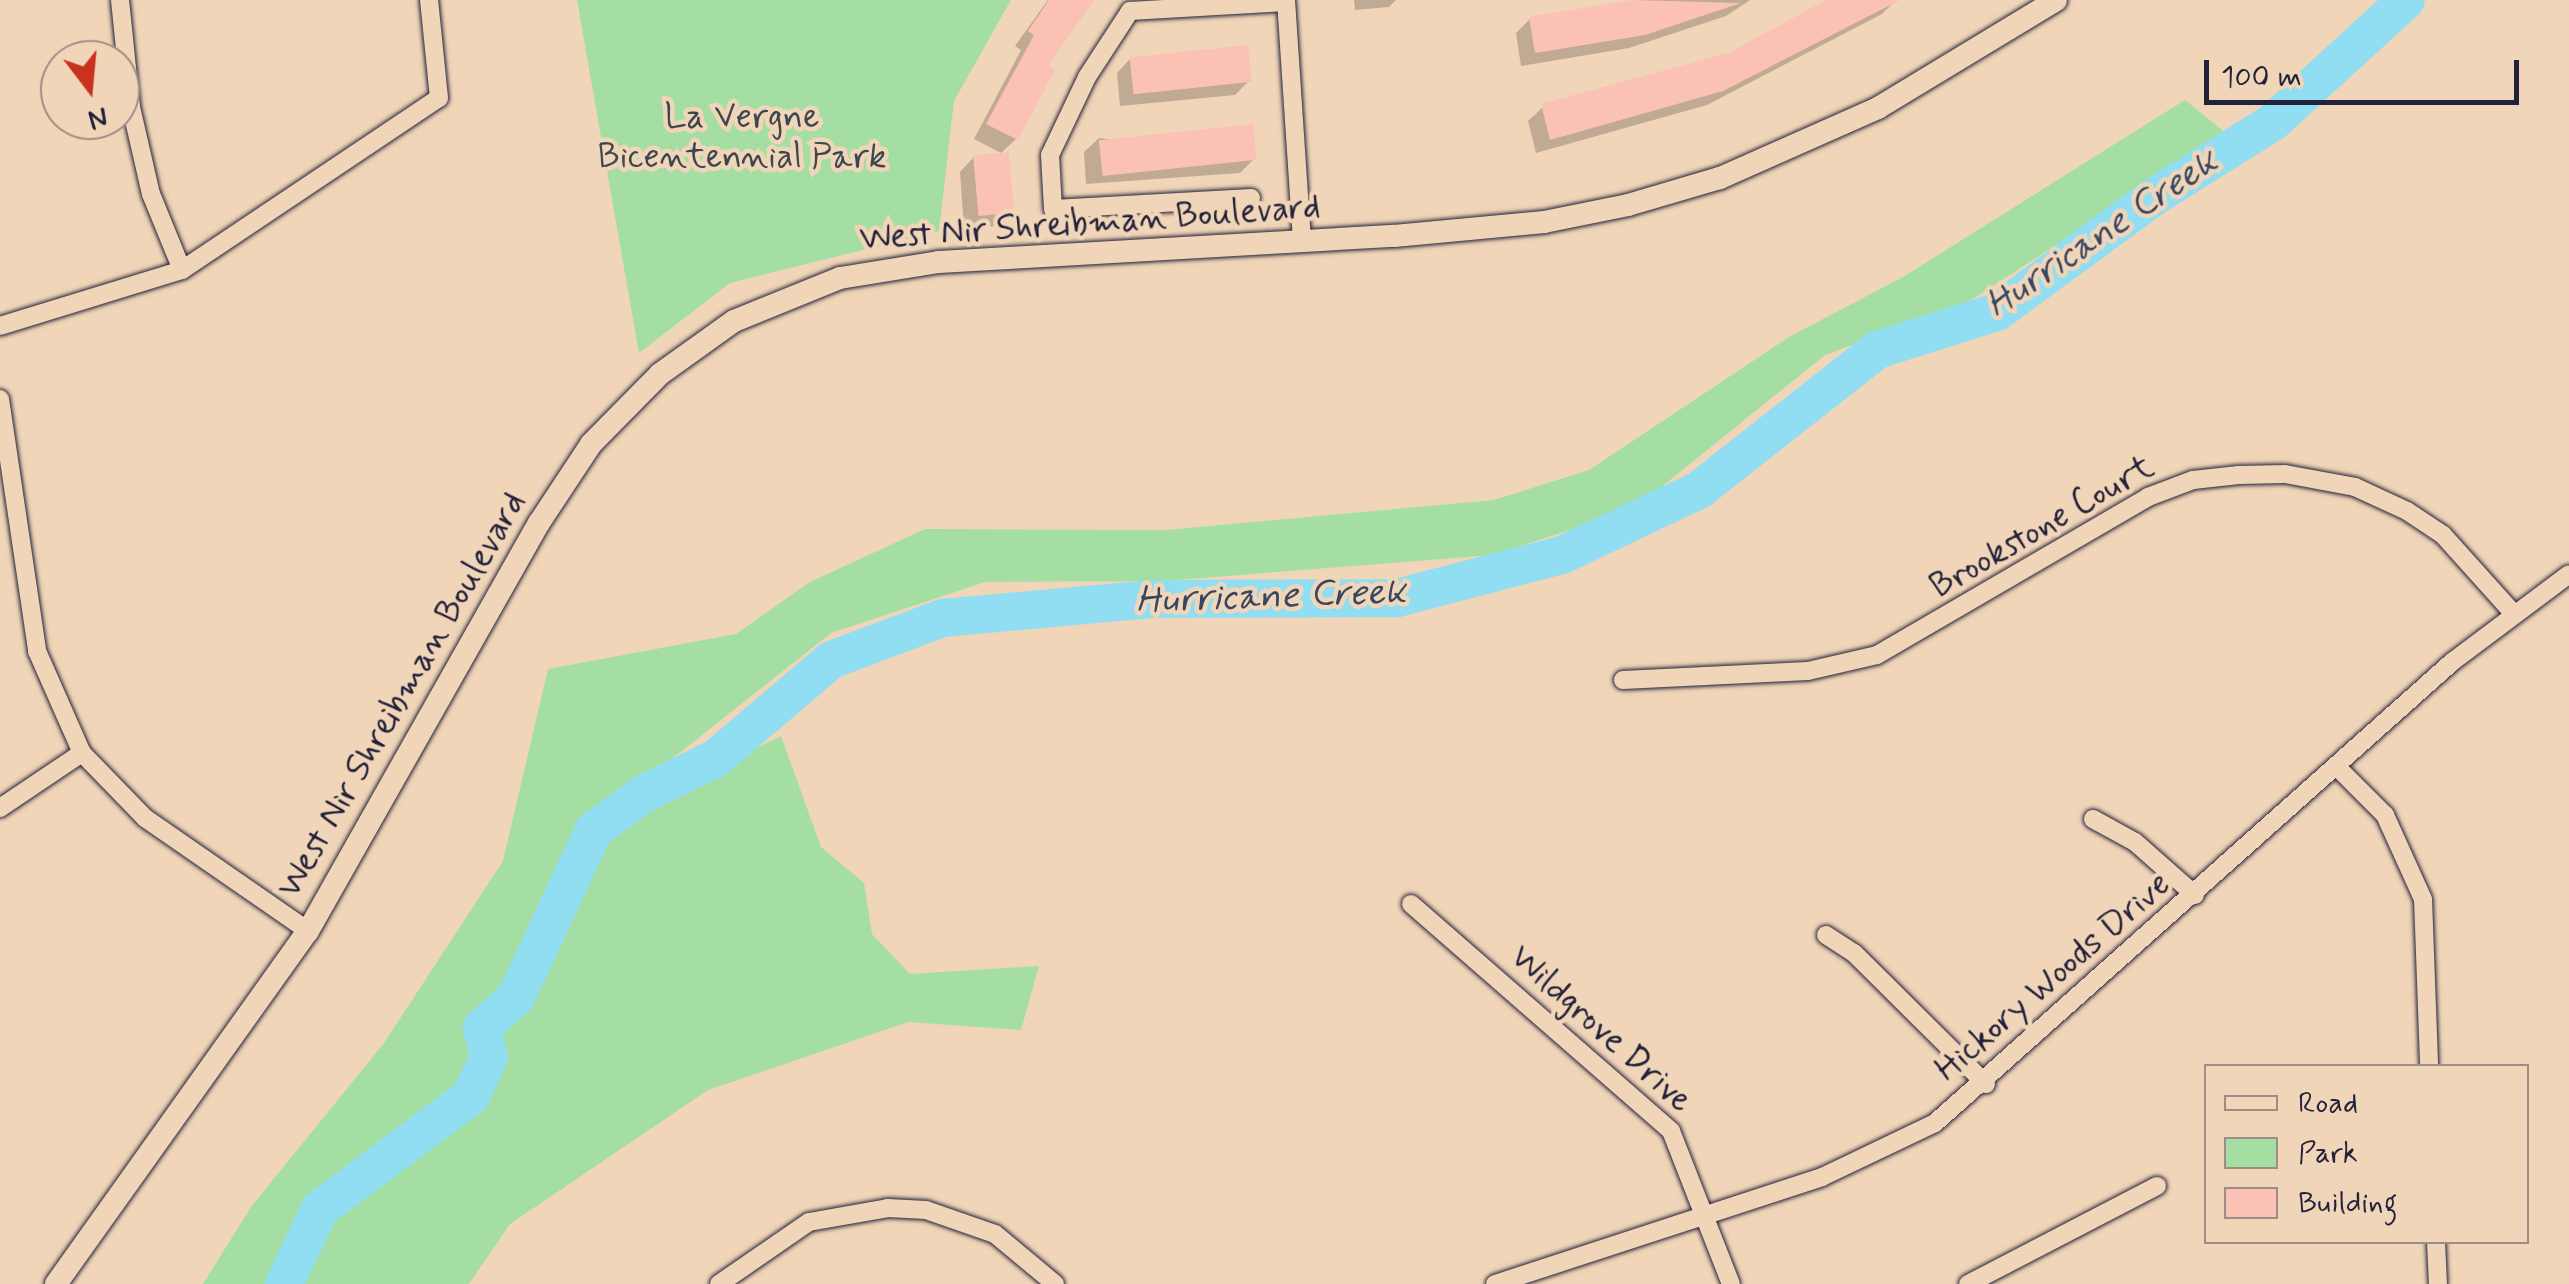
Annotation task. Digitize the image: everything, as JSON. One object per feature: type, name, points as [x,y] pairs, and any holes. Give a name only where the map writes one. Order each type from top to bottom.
[{"type":"main road","name":"West Nir Shreibman Boulevard","points":[[56,1284],[308,931],[539,523],[591,444],[660,374],[750,312],[840,278],[939,262],[1544,222],[1720,178],[1878,108],[2056,0]]},
{"type":"street","points":[[120,0],[147,176],[182,270]]},
{"type":"street","points":[[0,326],[182,270],[439,98],[428,0]]},
{"type":"street","points":[[1251,198],[1053,210],[1050,155],[1088,77],[1130,11],[1286,1],[1302,240]]},
{"type":"street","points":[[0,399],[7,519],[37,651],[82,753],[145,818],[308,931]]},
{"type":"street","name":"Brookstone Court","points":[[1623,680],[1808,670],[1877,654],[1936,626],[2148,497],[2193,480],[2239,474],[2355,487],[2406,512],[2442,535],[2512,612]]},
{"type":"street","name":"Hickory Woods Drive","points":[[1495,1284],[1879,1154],[1936,1123],[1986,1084],[2512,612],[2569,574]]},
{"type":"street","points":[[0,808],[82,753]]},
{"type":"street","points":[[2337,767],[2385,814],[2423,900],[2429,1064]]},
{"type":"street","points":[[2092,820],[2135,842],[2195,895]]},
{"type":"street","name":"Wildgrove Drive","points":[[1411,904],[1642,1100],[1671,1131],[1731,1284]]},
{"type":"street","points":[[1826,935],[1854,953],[1986,1084]]},
{"type":"street","points":[[1968,1284],[2157,1186]]},
{"type":"street","points":[[719,1284],[768,1244],[808,1222],[888,1208],[926,1210],[994,1234],[1055,1284]]},
{"type":"street","points":[[2436,1244],[2438,1284]]},
{"type":"green space","name":"La Vergne Bicentennial Park","points":[[577,0],[1011,0],[954,101],[939,231],[730,283],[639,353]]},
{"type":"green space","points":[[2185,100],[2227,134],[1965,304],[1825,355],[1634,509],[1493,555],[1163,581],[985,582],[831,633],[668,762],[691,780],[781,736],[821,847],[864,883],[872,934],[910,974],[1039,966],[1021,1030],[908,1022],[708,1090],[510,1224],[469,1284],[203,1284],[251,1207],[384,1043],[503,861],[548,669],[736,634],[810,582],[925,529],[1166,530],[1494,500],[1589,470],[1789,337],[1903,277]]},
{"type":"building","points":[[1049,0],[1094,0],[1048,66],[1055,70],[1018,140],[986,124],[1034,35],[1028,31]]},
{"type":"building","points":[[1632,0],[1741,3],[1645,35],[1535,53],[1529,17]]},
{"type":"building","points":[[1826,0],[1900,0],[1723,91],[1550,140],[1541,104],[1728,53]]},
{"type":"building","points":[[1248,45],[1252,82],[1134,94],[1130,57]]},
{"type":"building","points":[[1253,124],[1257,160],[1103,176],[1099,140]]},
{"type":"building","points":[[1009,152],[1014,213],[978,216],[973,155]]},
{"type":"waterway","name":"Hurricane Creek","points":[[284,1284],[320,1209],[471,1096],[489,1057],[482,1028],[516,997],[594,830],[645,793],[716,758],[831,660],[943,618],[1153,599],[1397,598],[1562,555],[1699,490],[1877,350],[1997,312],[2152,198],[2273,122],[2406,0]]}]
